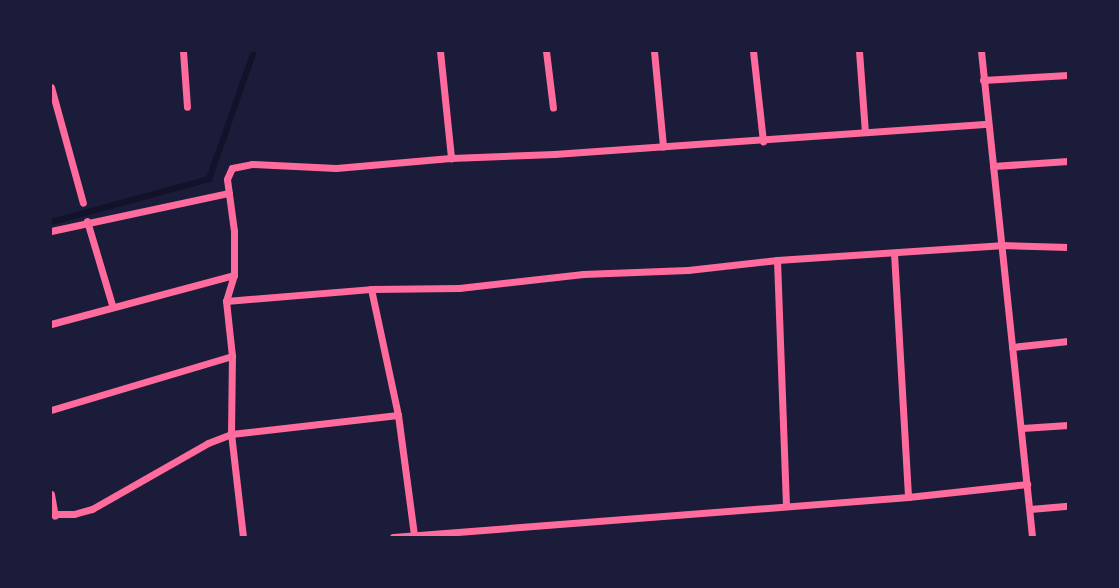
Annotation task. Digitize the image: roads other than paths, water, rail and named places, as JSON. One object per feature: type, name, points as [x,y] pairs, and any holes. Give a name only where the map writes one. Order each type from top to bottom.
[{"type":"street","points":[[183,51],[187,107]]},
{"type":"street","points":[[440,51],[451,158]]},
{"type":"street","points":[[545,51],[553,108]]},
{"type":"street","points":[[654,51],[663,147]]},
{"type":"street","points":[[753,51],[763,141]]},
{"type":"street","points":[[859,51],[865,132]]},
{"type":"street","points":[[981,51],[1032,537]]},
{"type":"street","points":[[983,80],[1068,75]]},
{"type":"street","points":[[51,87],[83,203]]},
{"type":"street","points":[[243,537],[231,434],[232,356],[226,301],[234,275],[234,231],[228,173],[237,165],[336,168],[451,158],[763,141],[988,124]]},
{"type":"street","points":[[993,166],[1068,161]]},
{"type":"street","points":[[51,231],[87,221],[229,193]]},
{"type":"street","points":[[87,221],[113,305]]},
{"type":"street","points":[[226,301],[371,289],[458,288],[583,274],[688,270],[777,260],[1000,244],[1068,247]]},
{"type":"street","points":[[894,253],[908,497]]},
{"type":"street","points":[[777,260],[786,505]]},
{"type":"street","points":[[51,324],[113,305],[234,275]]},
{"type":"street","points":[[371,289],[398,415],[414,535]]},
{"type":"street","points":[[1012,347],[1068,341]]},
{"type":"street","points":[[51,411],[232,356]]},
{"type":"street","points":[[51,494],[53,515],[92,509],[208,443],[231,434],[398,415]]},
{"type":"street","points":[[1022,428],[1068,425]]},
{"type":"street","points":[[393,537],[908,497],[1027,484]]},
{"type":"street","points":[[1030,509],[1068,506]]},
{"type":"waterway","points":[[51,222],[209,179],[254,51]]}]
